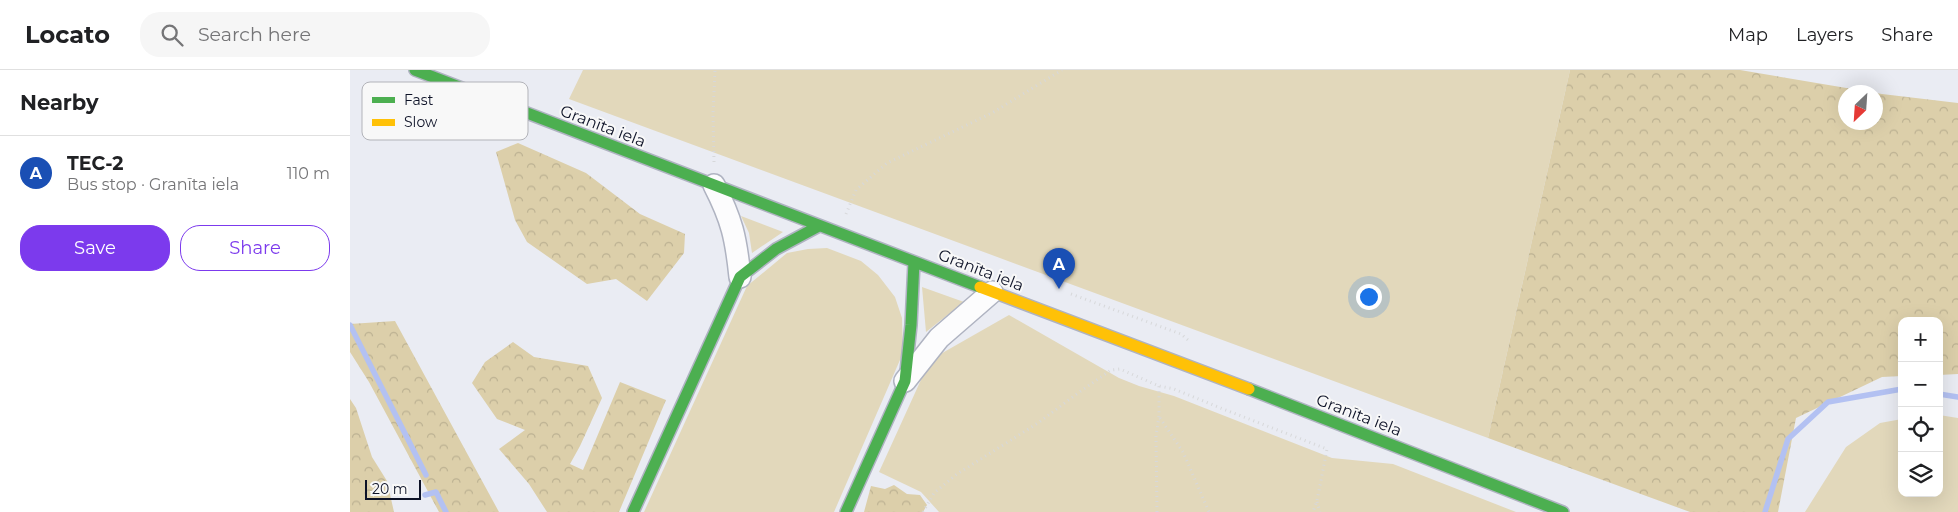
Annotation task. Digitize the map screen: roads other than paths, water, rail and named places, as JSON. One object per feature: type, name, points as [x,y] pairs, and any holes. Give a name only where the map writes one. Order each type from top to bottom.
[{"type":"main road","name":"Granīta iela","points":[[415,70],[446,82]]},
{"type":"main road","name":"Granīta iela","points":[[528,113],[838,234],[1184,364],[1563,512]]},
{"type":"main road","points":[[633,512],[740,277],[776,249],[819,226]]},
{"type":"main road","points":[[846,512],[905,381],[911,325],[914,262]]},
{"type":"street","points":[[714,185],[733,229],[740,277]]},
{"type":"street","points":[[905,381],[939,338],[992,292]]},
{"type":"waterway","points":[[350,325],[426,475]]},
{"type":"waterway","points":[[1765,512],[1788,439],[1828,402],[1898,390]]},
{"type":"waterway","points":[[1943,395],[1958,397]]},
{"type":"waterway","points":[[425,495],[436,492],[446,512]]},
{"type":"place","name":"TEC-2","points":[[1059,289]]}]
